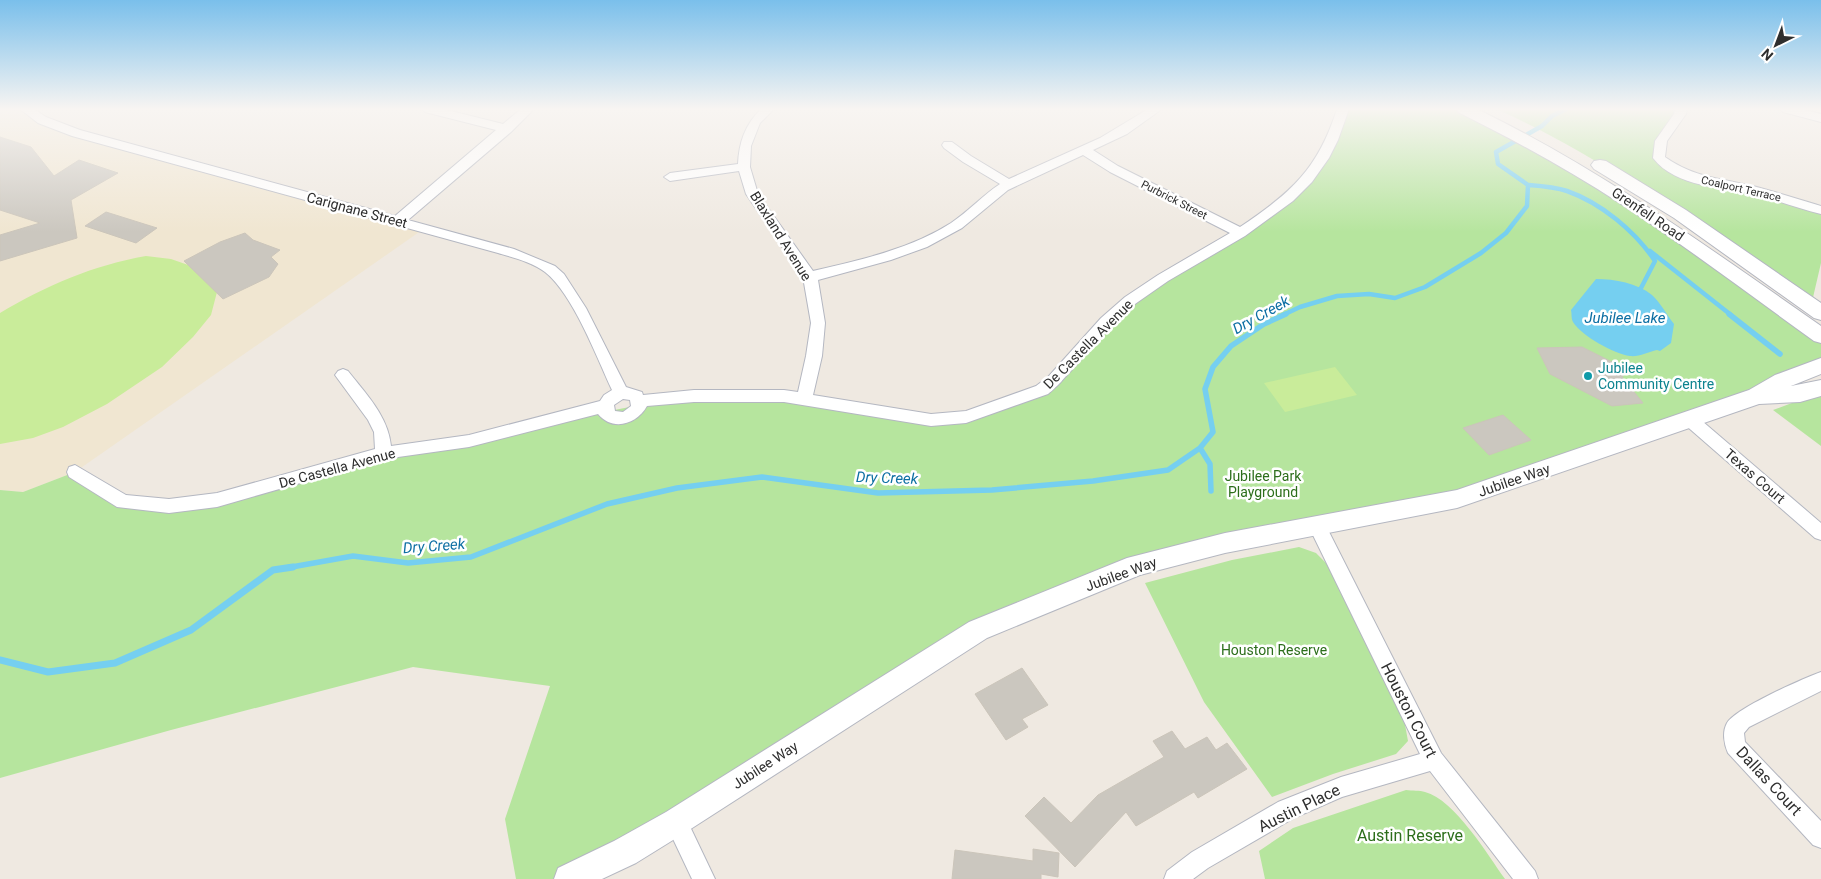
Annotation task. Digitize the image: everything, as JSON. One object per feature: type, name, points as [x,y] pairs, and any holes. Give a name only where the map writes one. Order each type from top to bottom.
[{"type":"street","name":"Carignane Street","points":[[138,150],[503,250],[533,260],[552,270],[562,282],[580,310],[621,393]]},
{"type":"street","points":[[398,221],[481,150]]},
{"type":"street","name":"Blaxland Avenue","points":[[745,150],[744,167],[752,194],[810,277],[818,323],[814,356],[804,399]]},
{"type":"street","points":[[955,150],[1009,184]]},
{"type":"street","points":[[810,277],[894,255],[929,240],[957,225],[1009,184],[1084,150]]},
{"type":"street","name":"Purbrick Street","points":[[1084,150],[1114,169],[1240,233]]},
{"type":"street","name":"De Castella Avenue","points":[[639,401],[694,396],[784,396],[931,420],[966,417],[1025,397],[1042,390],[1053,381],[1116,314],[1141,292],[1240,233],[1276,208],[1312,174],[1324,158],[1327,150]]},
{"type":"street","name":"Grenfell Road","points":[[1544,150],[1598,181],[1633,204],[1821,336]]},
{"type":"street","name":"Grenfell Road","points":[[1574,150],[1680,214],[1821,313]]},
{"type":"street","name":"Coalport Terrace","points":[[1660,150],[1660,158],[1677,172],[1705,182],[1738,187],[1821,210]]},
{"type":"street","points":[[670,177],[744,167]]},
{"type":"street","name":"Jubilee Way","points":[[569,879],[625,852],[676,822],[978,630],[1136,566],[1225,542],[1457,499],[1757,396],[1783,381],[1821,366]]},
{"type":"street","points":[[343,375],[375,417],[382,432],[384,454]]},
{"type":"street","name":"Jubilee Way","points":[[1757,396],[1800,394],[1821,388]]},
{"type":"street","points":[[621,393],[629,393],[636,396],[639,401],[637,410],[633,414],[620,419],[608,415],[605,411],[605,406],[611,397],[621,393]]},
{"type":"street","name":"De Castella Avenue","points":[[75,472],[123,502],[169,506],[217,500],[384,454],[469,441],[605,406]]},
{"type":"street","name":"Texas Court","points":[[1689,419],[1821,533]]},
{"type":"street","name":"Houston Court","points":[[1317,524],[1434,760],[1527,879]]},
{"type":"street","name":"Dallas Court","points":[[1821,681],[1742,720],[1734,730],[1735,746],[1821,837]]},
{"type":"street","name":"Austin Place","points":[[1175,879],[1200,860],[1286,810],[1341,787],[1434,760]]},
{"type":"street","points":[[676,822],[704,879]]},
{"type":"shaded area","points":[[0,150],[148,150],[425,228],[75,472],[23,492],[0,490]]},
{"type":"green space","name":"Jubilee Park Playground","points":[[1327,150],[1544,150],[1821,336],[1821,367],[1457,499],[1136,565],[978,630],[563,879],[516,879],[505,819],[550,686],[413,667],[171,730],[0,778],[0,490],[23,492],[75,472],[123,502],[169,506],[537,425],[640,405],[784,396],[931,420],[995,408],[1042,390],[1121,310],[1280,204],[1324,158]]},
{"type":"green space","points":[[1577,150],[1660,150],[1659,158],[1677,172],[1821,210],[1821,263],[1811,306],[1658,200]]},
{"type":"green space","points":[[146,256],[171,259],[191,266],[217,292],[211,315],[193,337],[162,367],[107,404],[63,427],[33,438],[0,444],[0,313],[52,285],[108,265]]},
{"type":"green space","points":[[1335,367],[1357,395],[1285,412],[1264,383]]},
{"type":"green space","points":[[1821,392],[1821,446],[1773,410]]},
{"type":"green space","name":"Houston Reserve","points":[[1299,547],[1316,553],[1329,566],[1404,719],[1408,741],[1396,754],[1333,774],[1272,797],[1204,702],[1145,583],[1232,560]]},
{"type":"green space","name":"Austin Reserve","points":[[1406,790],[1425,792],[1448,805],[1470,829],[1505,879],[1265,879],[1259,851],[1293,828]]},
{"type":"water","name":"Jubilee Lake","points":[[1596,279],[1626,282],[1640,287],[1652,295],[1674,324],[1671,343],[1660,351],[1630,356],[1607,348],[1583,333],[1573,322],[1571,310]]},
{"type":"building","points":[[0,150],[33,150],[54,176],[79,160],[118,173],[71,200],[77,238],[0,261],[0,235],[40,223],[0,210]]},
{"type":"building","points":[[106,212],[157,228],[136,243],[85,226]]},
{"type":"building","points":[[245,233],[253,240],[280,250],[271,257],[278,264],[269,277],[223,299],[184,261],[220,242]]},
{"type":"building","name":"Jubilee Community Centre","points":[[1582,347],[1628,370],[1622,377],[1643,403],[1612,406],[1550,374],[1537,348]]},
{"type":"building","points":[[1503,415],[1531,440],[1489,455],[1463,428]]},
{"type":"building","points":[[1022,668],[1048,705],[1022,719],[1028,727],[1006,740],[975,694]]},
{"type":"building","points":[[1172,731],[1185,749],[1207,737],[1216,750],[1227,743],[1247,769],[1198,798],[1194,792],[1136,826],[1126,812],[1075,867],[1025,816],[1044,797],[1071,823],[1098,795],[1164,757],[1153,741]]},
{"type":"building","points":[[1033,849],[1059,853],[1058,877],[1041,874],[1041,879],[952,879],[955,850],[1033,861]]},
{"type":"waterway","name":"Dry Creek","points":[[1500,150],[1496,152],[1498,164],[1528,185]]},
{"type":"waterway","name":"Dry Creek","points":[[1283,315],[1300,307],[1337,296],[1369,294],[1395,298],[1425,287],[1481,253],[1506,233],[1527,206],[1528,185]]},
{"type":"waterway","points":[[1528,185],[1558,189],[1580,196],[1616,219],[1638,239],[1655,261],[1641,288]]},
{"type":"waterway","points":[[1650,251],[1731,315]]},
{"type":"waterway","name":"Dry Creek","points":[[1200,448],[1213,432],[1205,389],[1213,367],[1231,346],[1264,324],[1286,314]]},
{"type":"waterway","points":[[1729,314],[1780,354]]},
{"type":"waterway","name":"Dry Creek","points":[[286,568],[353,556],[408,563],[471,557],[607,504],[677,488],[762,477],[878,493],[992,490],[1093,481],[1168,470],[1200,448]]},
{"type":"waterway","points":[[1200,448],[1210,464],[1211,491]]},
{"type":"waterway","name":"Dry Creek","points":[[0,660],[48,672],[115,663],[191,630],[273,570],[293,567]]},
{"type":"place","name":"Jubilee Community Centre","points":[[1588,376]]}]
